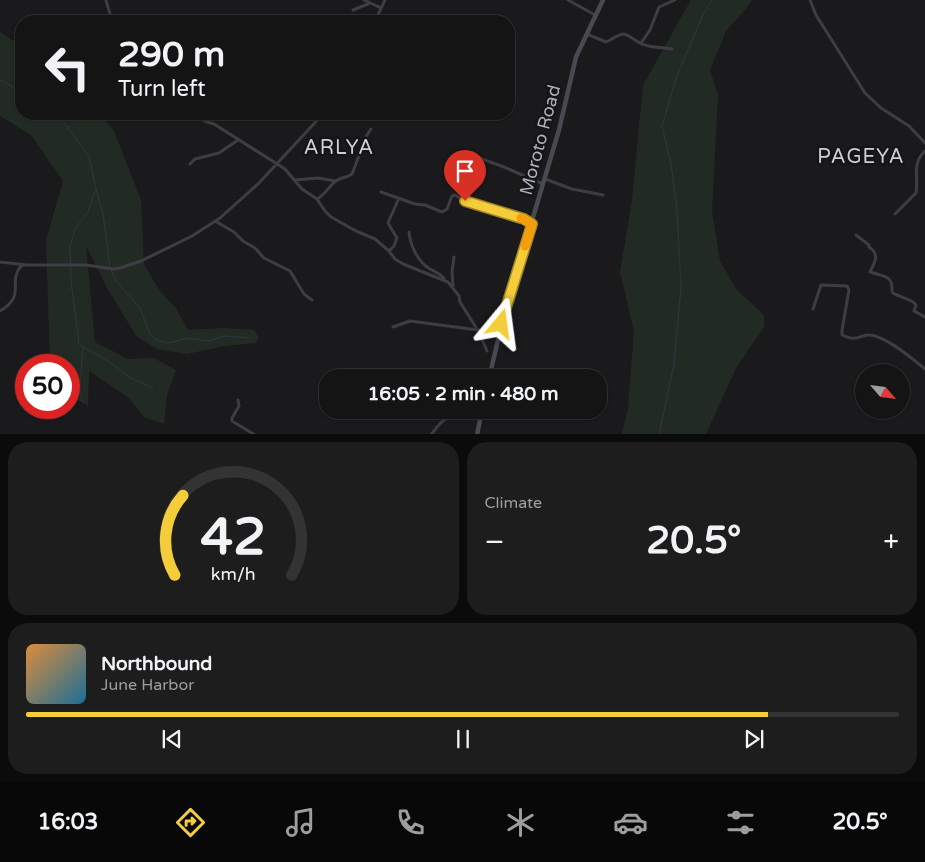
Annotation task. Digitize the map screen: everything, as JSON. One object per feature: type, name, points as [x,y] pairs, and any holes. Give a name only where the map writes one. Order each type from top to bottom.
[{"type":"main road","name":"Moroto Road","points":[[491,369],[498,336],[544,181],[576,57],[603,0]]},
{"type":"main road","points":[[478,434],[480,419]]},
{"type":"street","points":[[106,0],[110,15]]},
{"type":"street","points":[[364,0],[381,8]]},
{"type":"street","points":[[377,15],[385,0]]},
{"type":"street","points":[[568,0],[595,15]]},
{"type":"street","points":[[641,43],[650,30],[659,7],[675,0]]},
{"type":"street","points":[[810,0],[816,15],[865,93],[881,108],[912,128],[925,143]]},
{"type":"street","points":[[353,10],[369,3]]},
{"type":"street","points":[[587,33],[606,42],[621,34],[656,48],[672,49]]},
{"type":"street","points":[[202,120],[214,124],[285,169],[302,189],[317,199],[331,217],[356,231],[376,239],[395,259],[403,264],[446,280]]},
{"type":"street","points":[[0,262],[27,265],[74,265],[108,269],[120,268],[141,261],[192,236],[215,222],[258,184],[317,120]]},
{"type":"street","points":[[317,199],[335,181],[352,174],[366,135],[371,130]]},
{"type":"street","points":[[190,164],[195,159],[219,153],[238,140]]},
{"type":"street","points":[[894,214],[916,193],[916,167],[925,151]]},
{"type":"street","points":[[471,155],[572,190],[603,195]]},
{"type":"street","points":[[295,180],[318,178],[335,181]]},
{"type":"street","points":[[381,192],[444,212],[452,196],[455,195],[465,201],[524,219],[532,224]]},
{"type":"street","points":[[389,251],[396,243],[397,238],[388,222],[399,198]]},
{"type":"street","points":[[215,222],[234,232],[243,241],[258,250],[264,258],[290,272],[304,294],[312,300]]},
{"type":"street","points":[[409,232],[410,242],[421,262],[430,269],[439,272],[459,296],[462,305],[478,330],[487,351]]},
{"type":"street","points":[[856,235],[874,250],[876,262],[870,272],[890,279],[893,283],[892,292],[900,298],[914,302],[916,305],[914,311],[925,317]]},
{"type":"street","points":[[453,287],[452,268],[454,257]]},
{"type":"street","points":[[0,311],[10,304],[14,298],[16,288],[15,275],[20,266],[27,265]]},
{"type":"street","points":[[813,309],[821,285],[846,286],[849,290],[842,335],[857,339],[869,335],[891,343],[925,369]]},
{"type":"street","points":[[393,327],[410,321],[478,330],[498,336]]},
{"type":"street","points":[[238,400],[239,406],[232,421],[255,434]]},
{"type":"street","points":[[431,434],[446,419]]},
{"type":"shaded area","points":[[691,0],[752,0],[726,31],[710,70],[718,95],[712,211],[720,261],[736,289],[764,315],[764,327],[736,368],[706,434],[622,434],[628,408],[634,331],[620,272],[632,200],[643,85]]},
{"type":"shaded area","points":[[0,32],[15,42],[15,120],[105,120],[114,131],[141,200],[144,264],[159,290],[176,308],[188,330],[224,328],[254,330],[259,337],[256,343],[225,346],[187,354],[157,349],[137,337],[107,288],[86,246],[95,342],[128,359],[154,358],[176,370],[167,395],[164,424],[144,417],[129,398],[89,371],[88,406],[80,401],[80,354],[50,354],[46,240],[63,181],[31,135],[0,116]]},
{"type":"waterway","points":[[659,434],[674,364],[681,287],[677,209],[671,164],[662,126],[677,75],[703,15],[712,0]]},
{"type":"waterway","points":[[0,80],[15,88]]},
{"type":"waterway","points":[[62,120],[89,157],[96,188],[88,212],[75,229],[70,246],[71,281],[79,344],[83,347],[80,387],[82,402]]},
{"type":"waterway","points":[[96,189],[103,214],[110,267]]},
{"type":"waterway","points":[[111,270],[117,282],[140,308],[150,334],[158,341],[170,343],[187,338],[208,341],[225,336],[249,338]]},
{"type":"waterway","points":[[83,347],[108,361],[129,377],[153,388]]},
{"type":"slow traffic","points":[[521,218],[532,224],[525,246]]},
{"type":"district","name":"ARLYA","points":[[339,148]]},
{"type":"district","name":"PAGEYA","points":[[861,157]]},
{"type":"route","points":[[465,201],[524,219],[532,224],[501,324]]}]
